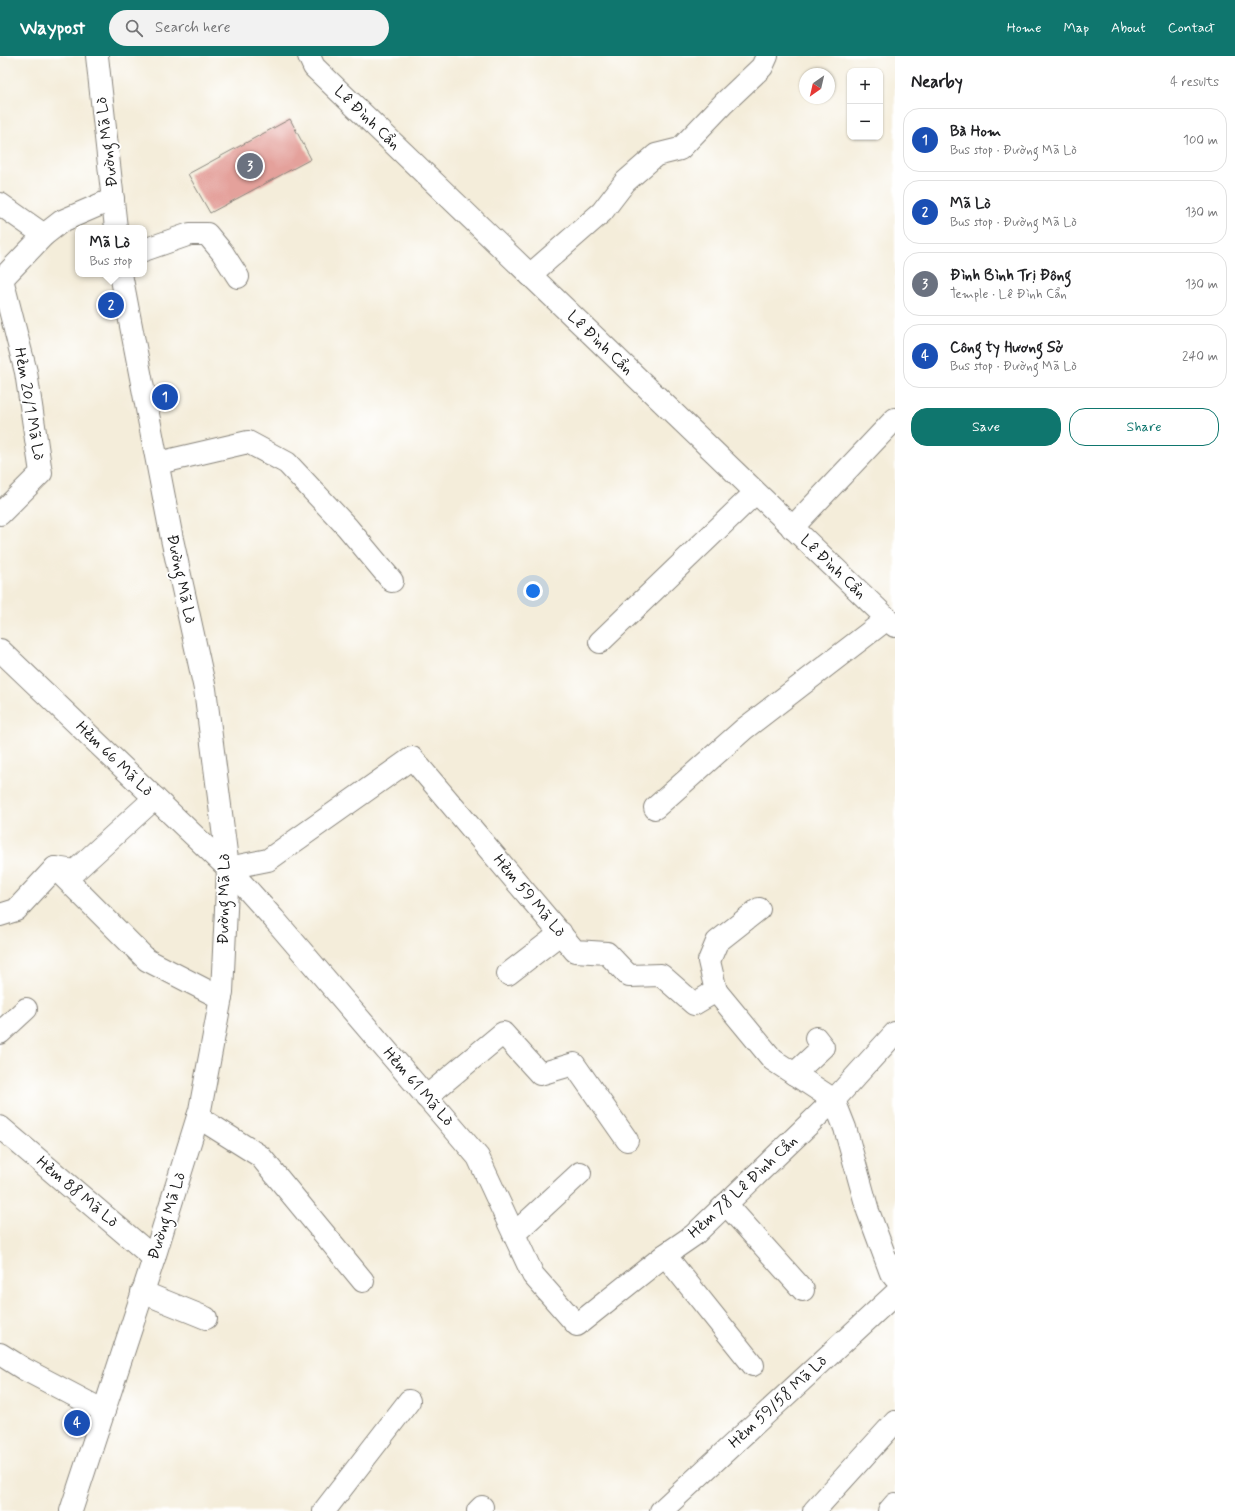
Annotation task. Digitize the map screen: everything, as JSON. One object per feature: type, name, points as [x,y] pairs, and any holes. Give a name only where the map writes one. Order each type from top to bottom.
[{"type":"street","name":"Đường Mã Lò","points":[[97,56],[116,225]]},
{"type":"street","name":"Lê Đình Cẩn","points":[[309,56],[314,66],[891,623]]},
{"type":"street","points":[[530,275],[602,212],[625,182],[656,155],[680,149],[724,103],[762,68],[767,56]]},
{"type":"street","points":[[1,280],[44,235],[62,222],[114,199]]},
{"type":"street","points":[[0,204],[44,235]]},
{"type":"street","points":[[147,249],[190,234],[207,234],[222,252],[238,277]]},
{"type":"street","name":"Đường Mã Lò","points":[[71,1511],[154,1258],[198,1117],[221,998],[228,868],[205,689],[172,539],[122,277]]},
{"type":"street","name":"Hẻm 20/1 Mã Lò","points":[[0,514],[42,473],[26,372],[1,280]]},
{"type":"street","points":[[792,528],[895,419]]},
{"type":"street","points":[[158,463],[248,442],[287,463],[347,527],[392,582]]},
{"type":"street","points":[[600,642],[755,492]]},
{"type":"street","points":[[655,808],[744,729],[891,623]]},
{"type":"street","name":"Hẻm 66 Mã Lò","points":[[0,650],[228,868]]},
{"type":"street","name":"Hẻm 59 Mã Lò","points":[[228,868],[268,860],[412,758],[575,951],[608,953],[629,976],[661,976],[694,1004],[716,991]]},
{"type":"street","points":[[55,868],[75,871],[155,798]]},
{"type":"street","points":[[0,915],[16,910],[55,868]]},
{"type":"street","points":[[55,868],[147,960],[221,998]]},
{"type":"street","name":"Hẻm 61 Mã Lò","points":[[228,868],[274,919],[478,1157],[533,1275],[577,1326]]},
{"type":"street","points":[[759,909],[717,942],[709,961],[716,991],[773,1060],[834,1100],[845,1128],[868,1211],[891,1273],[895,1278]]},
{"type":"street","points":[[508,974],[561,933]]},
{"type":"street","points":[[0,1033],[26,1009]]},
{"type":"street","points":[[426,1097],[503,1033],[540,1074],[574,1064],[627,1140]]},
{"type":"street","name":"Hẻm 78 Lê Đình Cẩn","points":[[577,1326],[665,1255],[694,1235],[834,1100],[895,1033]]},
{"type":"street","points":[[794,1074],[823,1047],[816,1038]]},
{"type":"street","points":[[198,1117],[260,1156],[363,1281]]},
{"type":"street","name":"Hẻm 88 Mã Lò","points":[[0,1126],[154,1258]]},
{"type":"street","points":[[514,1234],[580,1173]]},
{"type":"street","points":[[726,1204],[804,1290]]},
{"type":"street","points":[[665,1255],[753,1365]]},
{"type":"street","points":[[142,1292],[206,1318]]},
{"type":"street","name":"Hẻm 59/58 Mã Lò","points":[[662,1511],[895,1294]]},
{"type":"street","points":[[0,1354],[24,1369],[104,1411]]},
{"type":"street","points":[[324,1511],[409,1401]]},
{"type":"street","points":[[814,1511],[895,1422]]},
{"type":"street","points":[[889,1511],[895,1504]]},
{"type":"building","points":[[290,119],[311,159],[210,213],[188,174]]},
{"type":"place","name":"Đình Bình Trị Đông","points":[[250,166]]},
{"type":"place","name":"Mã Lò","points":[[111,305]]},
{"type":"place","name":"Bà Hom","points":[[165,397]]},
{"type":"place","name":"Công ty Hương Sở","points":[[77,1423]]}]
